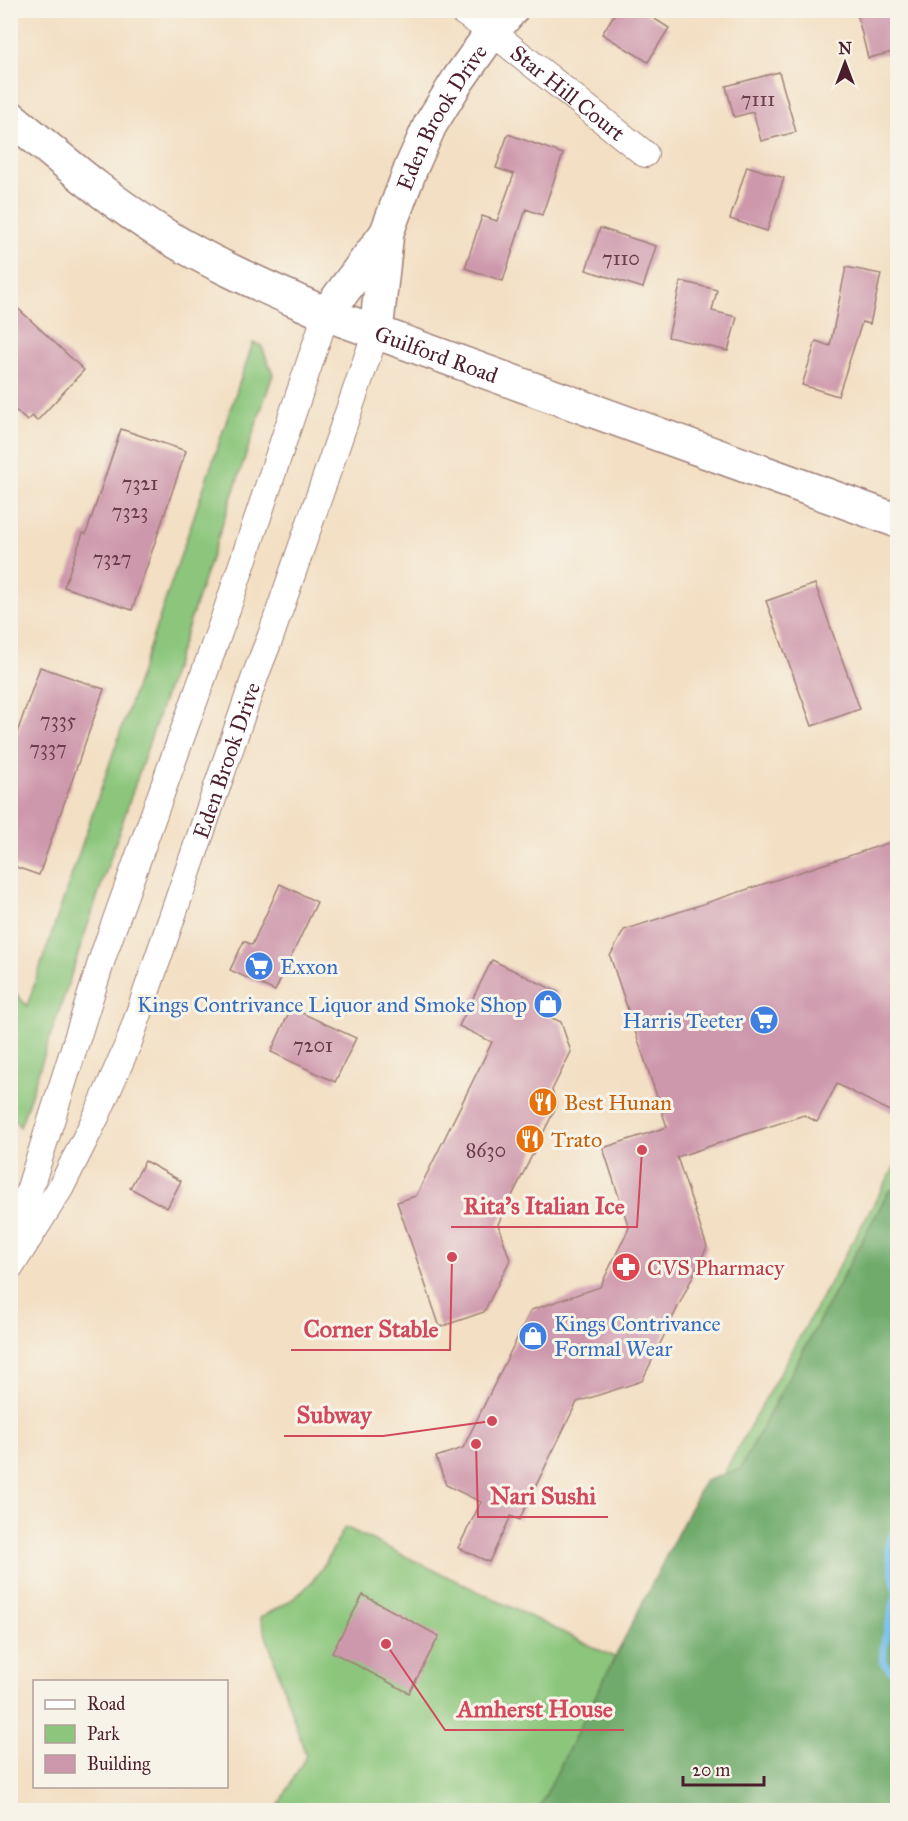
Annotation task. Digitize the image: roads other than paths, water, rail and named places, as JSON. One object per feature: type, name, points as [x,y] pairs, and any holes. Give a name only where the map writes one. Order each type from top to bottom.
[{"type":"street","name":"Star Hill Court","points":[[460,10],[501,21],[645,153]]},
{"type":"street","name":"Eden Brook Drive","points":[[10,1251],[105,953],[210,654],[224,621],[326,314],[387,232],[430,125],[458,80],[501,21]]},
{"type":"street","name":"Guilford Road","points":[[10,117],[93,185],[162,233],[242,277],[326,314],[897,521]]},
{"type":"street","name":"Eden Brook Drive","points":[[10,1268],[61,1187],[97,1115],[129,1042],[376,332],[387,232]]},
{"type":"waterway","points":[[898,1527],[888,1547],[897,1593],[884,1644],[883,1662],[895,1674],[898,1672]]},
{"type":"place","name":"Exxon","points":[[259,966]]},
{"type":"place","name":"Kings Contrivance Liquor and Smoke Shop","points":[[548,1004]]},
{"type":"place","name":"Harris Teeter","points":[[764,1020]]},
{"type":"place","name":"Best Hunan","points":[[543,1102]]},
{"type":"place","name":"Trato","points":[[530,1139]]},
{"type":"place","name":"Rita's Italian Ice","points":[[642,1150]]},
{"type":"place","name":"Corner Stable","points":[[452,1257]]},
{"type":"place","name":"CVS Pharmacy","points":[[626,1267]]},
{"type":"place","name":"Kings Contrivance Formal Wear","points":[[533,1336]]},
{"type":"place","name":"Subway","points":[[492,1421]]},
{"type":"place","name":"Nari Sushi","points":[[476,1444]]},
{"type":"place","name":"Amherst House","points":[[386,1644]]}]
